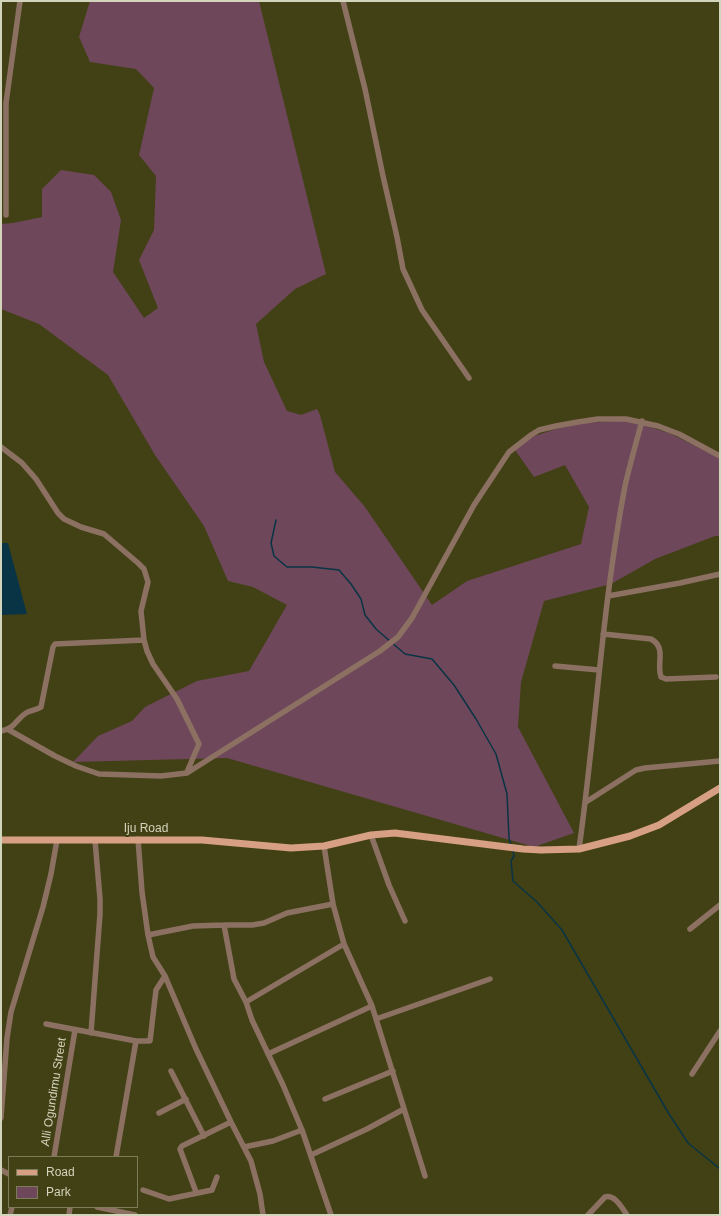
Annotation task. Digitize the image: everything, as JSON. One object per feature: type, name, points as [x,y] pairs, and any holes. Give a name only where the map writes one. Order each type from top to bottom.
[{"type":"main road","name":"Iju Road","points":[[1,840],[202,840],[291,848],[324,846],[371,835],[395,833],[523,849],[579,849],[630,836],[659,825],[720,788]]},
{"type":"street","points":[[6,214],[4,146],[6,103],[20,1]]},
{"type":"street","points":[[343,1],[366,89],[403,269],[422,310],[469,378]]},
{"type":"street","points":[[1,731],[9,730],[55,756],[76,766],[100,774],[161,776],[187,773],[380,651],[398,637],[412,618],[474,505],[509,452],[539,430],[598,419],[615,418],[642,421],[679,434],[720,456]]},
{"type":"street","points":[[579,849],[586,802],[608,596],[626,485],[642,421]]},
{"type":"street","points":[[1,447],[22,463],[36,479],[58,513],[64,519],[81,527],[104,534],[144,569],[148,582],[141,611],[144,640],[147,651],[153,664],[177,699],[199,744],[187,773]]},
{"type":"street","points":[[608,596],[720,574]]},
{"type":"street","points":[[603,634],[651,639],[656,641],[659,645],[660,651],[661,677],[666,679],[716,677]]},
{"type":"street","points":[[9,730],[18,719],[27,712],[41,707],[53,647],[55,644],[144,640]]},
{"type":"street","points":[[555,666],[599,670]]},
{"type":"street","points":[[586,802],[636,770],[720,761]]},
{"type":"street","points":[[371,835],[389,885],[405,921]]},
{"type":"street","points":[[138,839],[142,892],[153,957],[164,976],[196,1049],[251,1161],[260,1194],[263,1215]]},
{"type":"street","points":[[1,1118],[6,1045],[11,1012],[43,907],[57,840]]},
{"type":"street","points":[[91,1033],[100,914],[96,840]]},
{"type":"street","points":[[324,846],[333,904],[344,944],[372,1006],[425,1176]]},
{"type":"street","points":[[148,934],[193,926],[252,925],[264,923],[287,913],[333,904]]},
{"type":"street","points":[[690,929],[720,905]]},
{"type":"street","points":[[224,925],[234,979],[246,1002],[252,1020],[283,1085],[302,1130],[331,1215]]},
{"type":"street","points":[[246,1002],[344,944]]},
{"type":"street","points":[[46,1024],[136,1041],[150,1041],[156,990],[164,976]]},
{"type":"street","points":[[376,1019],[490,979]]},
{"type":"street","points":[[268,1054],[372,1006]]},
{"type":"street","name":"Alli Ogundimu Street","points":[[54,1156],[75,1030]]},
{"type":"street","points":[[692,1074],[720,1031]]},
{"type":"street","points":[[116,1156],[136,1041]]},
{"type":"street","points":[[171,1071],[204,1136]]},
{"type":"street","points":[[325,1099],[393,1071]]},
{"type":"street","points":[[159,1113],[186,1099]]},
{"type":"street","points":[[311,1155],[367,1129],[404,1109]]},
{"type":"street","points":[[196,1192],[180,1149],[182,1146],[231,1122]]},
{"type":"street","points":[[244,1147],[273,1142],[302,1130]]},
{"type":"street","points":[[143,1190],[169,1199],[196,1192],[212,1190],[217,1177]]},
{"type":"street","points":[[588,1215],[605,1197],[609,1196],[614,1198],[627,1215]]},
{"type":"street","points":[[105,1208],[135,1215]]},
{"type":"green space","points":[[90,1],[259,1],[326,274],[295,289],[256,324],[264,362],[287,411],[301,415],[317,409],[320,415],[335,472],[365,507],[432,605],[467,581],[581,544],[589,507],[565,465],[534,477],[515,450],[531,437],[572,424],[627,420],[669,433],[720,458],[720,536],[715,536],[655,559],[611,584],[544,601],[521,682],[518,727],[574,833],[534,847],[227,758],[73,762],[98,736],[132,721],[145,707],[197,681],[249,671],[287,605],[253,587],[228,581],[204,526],[155,455],[108,375],[39,324],[1,309],[1,224],[42,217],[42,189],[61,170],[94,175],[111,192],[121,220],[113,272],[144,318],[158,308],[139,260],[154,230],[156,176],[139,155],[154,88],[136,69],[90,62],[79,37]]},
{"type":"water","points":[[1,543],[8,543],[27,614],[1,615]]},
{"type":"waterway","points":[[276,520],[271,543],[274,556],[287,567],[312,567],[339,570],[361,599],[365,615],[376,629],[405,654],[432,659],[454,685],[496,754],[507,794],[509,838],[511,845]]},
{"type":"waterway","points":[[513,851],[514,856],[511,861],[513,881],[537,902],[562,930],[669,1114],[688,1143],[720,1169]]}]
